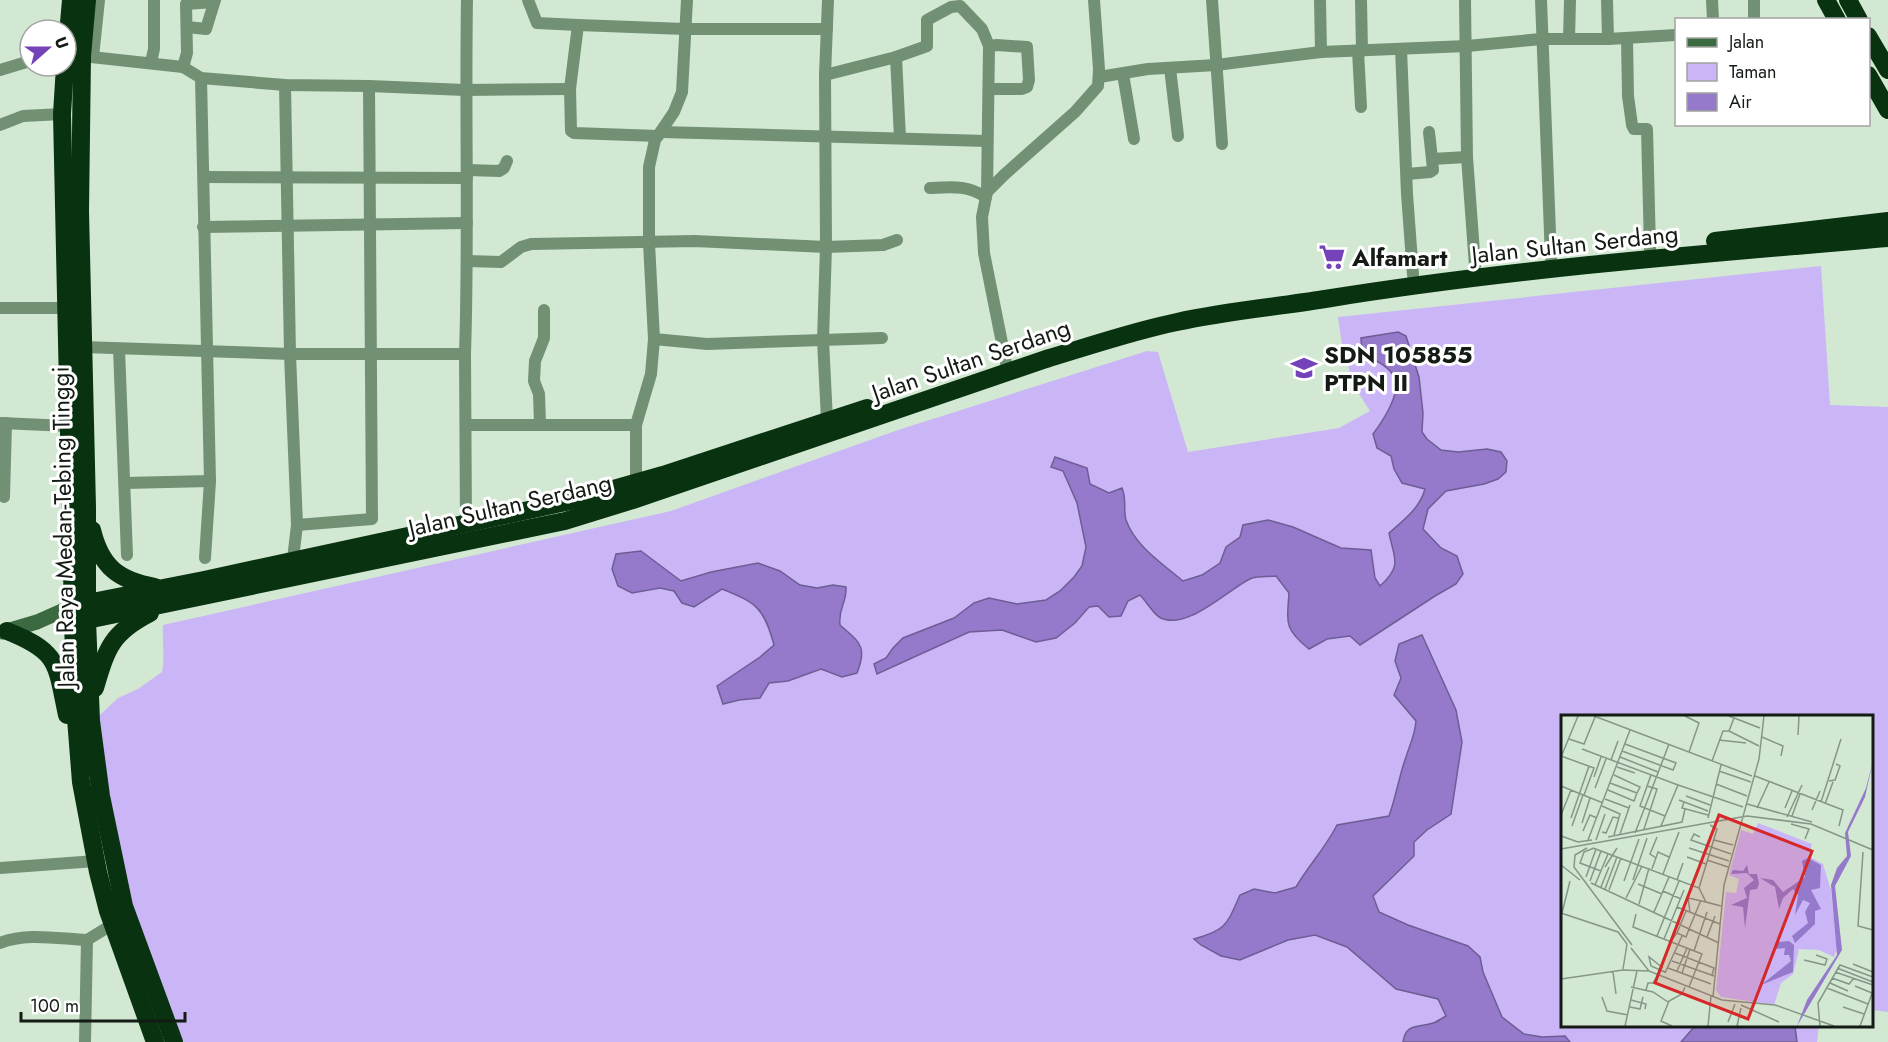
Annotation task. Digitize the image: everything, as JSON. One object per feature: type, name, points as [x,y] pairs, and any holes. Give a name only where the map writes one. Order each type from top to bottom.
[{"type":"highway","name":"Jalan Raya Medan-Tebing Tinggi","points":[[71,0],[72,18]]},
{"type":"highway","name":"Jalan Raya Medan-Tebing Tinggi","points":[[78,40],[87,0]]},
{"type":"highway","points":[[1826,0],[1836,18]]},
{"type":"highway","points":[[1848,0],[1858,18]]},
{"type":"highway","points":[[1870,38],[1888,70]]},
{"type":"highway","points":[[1870,77],[1888,110]]},
{"type":"highway","name":"Jalan Raya Medan-Tebing Tinggi","points":[[64,78],[62,114],[75,308],[83,347],[87,507],[75,706],[81,782],[96,861],[113,924],[151,1034]]},
{"type":"highway","name":"Jalan Raya Medan-Tebing Tinggi","points":[[76,78],[80,176],[68,426],[80,613],[101,796],[124,906],[174,1042]]},
{"type":"highway","name":"Jalan Sultan Serdang","points":[[165,596],[293,559],[575,500],[638,490],[1046,359],[1178,321],[1474,278],[1804,238],[1888,221]]},
{"type":"highway","name":"Jalan Sultan Serdang","points":[[80,613],[565,521],[638,490],[827,420],[1125,324],[1178,312],[1475,266],[1650,249],[1804,238],[1888,238]]},
{"type":"highway","points":[[87,507],[98,549],[106,564],[114,572],[165,596],[119,632],[104,657],[90,705]]},
{"type":"highway","points":[[4,632],[33,641],[45,650],[54,662],[81,782]]},
{"type":"highway","points":[[151,1034],[166,1019]]},
{"type":"main road","points":[[4,632],[80,613]]},
{"type":"street","points":[[78,47],[99,0]]},
{"type":"street","points":[[151,62],[154,49],[154,0]]},
{"type":"street","points":[[466,524],[465,354],[468,261],[465,90],[467,0]]},
{"type":"street","points":[[528,0],[537,23],[685,29],[827,29]]},
{"type":"street","points":[[638,490],[636,425],[651,374],[654,339],[649,243],[650,154],[674,112],[682,92],[687,0]]},
{"type":"street","points":[[827,420],[823,340],[826,247],[825,75],[828,0]]},
{"type":"street","points":[[987,194],[1089,98],[1098,86],[1094,0]]},
{"type":"street","points":[[1212,0],[1222,144]]},
{"type":"street","points":[[1320,0],[1321,52]]},
{"type":"street","points":[[1361,0],[1361,107]]},
{"type":"street","points":[[1465,0],[1467,157],[1475,266]]},
{"type":"street","points":[[1541,0],[1551,259]]},
{"type":"street","points":[[1569,39],[1570,0]]},
{"type":"street","points":[[1607,0],[1608,39]]},
{"type":"street","points":[[1712,0],[1713,18]]},
{"type":"street","points":[[1754,0],[1754,18]]},
{"type":"street","points":[[183,67],[187,53],[186,4],[214,1],[206,29],[188,27]]},
{"type":"street","points":[[825,75],[896,57],[927,46],[927,20],[955,5],[960,6],[975,20],[986,35],[989,46],[990,90],[987,194],[982,217],[984,253],[1006,363]]},
{"type":"street","points":[[578,25],[570,89],[570,128],[574,133],[987,141]]},
{"type":"street","points":[[1099,77],[1148,69],[1216,65],[1321,52],[1467,46],[1541,39],[1627,39],[1675,35]]},
{"type":"street","points":[[1627,39],[1628,96],[1632,125],[1634,129],[1647,129],[1650,249]]},
{"type":"street","points":[[989,46],[1027,47],[1029,80],[1027,87],[1022,89],[990,90]]},
{"type":"street","points":[[1401,49],[1413,275]]},
{"type":"street","points":[[78,54],[183,67],[201,78],[285,85],[465,90],[570,89]]},
{"type":"street","points":[[896,57],[900,138]]},
{"type":"street","points":[[0,70],[18,65]]},
{"type":"street","points":[[1170,68],[1178,136]]},
{"type":"street","points":[[1123,74],[1134,139]]},
{"type":"street","points":[[201,78],[210,481],[205,558]]},
{"type":"street","points":[[285,85],[290,354],[297,525],[293,559]]},
{"type":"street","points":[[297,525],[372,519],[369,86]]},
{"type":"street","points":[[0,125],[29,115],[62,114]]},
{"type":"street","points":[[1407,174],[1433,170],[1429,132]]},
{"type":"street","points":[[1432,159],[1467,157]]},
{"type":"street","points":[[204,177],[370,178],[467,174],[500,171],[507,161]]},
{"type":"street","points":[[930,188],[962,187],[987,194]]},
{"type":"street","points":[[203,227],[467,223]]},
{"type":"street","points":[[468,261],[501,262],[521,247],[531,244],[694,242],[826,247],[883,245],[897,240]]},
{"type":"street","points":[[0,308],[75,308]]},
{"type":"street","points":[[540,424],[539,394],[534,381],[535,361],[544,338],[544,310]]},
{"type":"street","points":[[654,339],[707,344],[882,338]]},
{"type":"street","points":[[83,347],[290,354],[465,354]]},
{"type":"street","points":[[119,349],[127,555]]},
{"type":"street","points":[[4,497],[3,423],[68,426]]},
{"type":"street","points":[[466,425],[636,425]]},
{"type":"street","points":[[125,483],[210,481]]},
{"type":"street","points":[[0,868],[96,861]]},
{"type":"street","points":[[0,943],[26,937],[87,940],[113,924]]},
{"type":"street","points":[[85,1042],[87,940]]},
{"type":"green space","points":[[1821,266],[1830,405],[1888,407],[1888,1012],[1873,1010],[1873,715],[1561,715],[1561,1027],[1819,1027],[1817,1042],[177,1042],[127,904],[102,784],[99,716],[118,698],[138,689],[162,672],[163,625],[671,511],[898,430],[1147,351],[1158,352],[1188,452],[1339,428],[1370,411],[1354,386],[1342,345],[1338,317]]},
{"type":"water","points":[[1398,332],[1406,336],[1419,377],[1423,413],[1422,432],[1427,439],[1441,450],[1458,452],[1487,449],[1501,452],[1507,461],[1506,472],[1498,479],[1446,491],[1428,509],[1423,529],[1441,548],[1457,556],[1463,574],[1456,584],[1360,645],[1350,636],[1327,639],[1309,649],[1291,630],[1288,619],[1289,593],[1276,576],[1252,578],[1207,607],[1182,619],[1170,620],[1159,617],[1140,595],[1128,601],[1121,616],[1109,617],[1098,606],[1089,607],[1075,623],[1056,638],[1036,642],[1002,630],[969,632],[877,674],[874,664],[886,658],[903,638],[954,618],[974,603],[989,598],[1017,604],[1046,600],[1060,591],[1074,577],[1082,566],[1086,547],[1077,503],[1063,471],[1051,467],[1055,457],[1087,468],[1090,484],[1109,493],[1122,488],[1126,520],[1130,529],[1150,554],[1183,581],[1202,575],[1220,563],[1226,547],[1240,537],[1243,525],[1268,520],[1293,527],[1341,548],[1371,550],[1375,578],[1380,586],[1392,573],[1394,567],[1395,561],[1389,533],[1415,508],[1425,489],[1402,483],[1394,469],[1391,456],[1377,448],[1373,434],[1390,407],[1396,385],[1395,378],[1389,370],[1362,353],[1361,338]]},
{"type":"water","points":[[641,551],[681,581],[711,572],[758,563],[780,571],[800,585],[817,588],[833,585],[846,587],[840,625],[860,645],[862,656],[857,673],[842,677],[821,669],[788,681],[769,683],[760,698],[723,704],[717,686],[774,645],[767,623],[751,603],[722,589],[694,607],[682,603],[674,591],[660,588],[632,593],[618,586],[612,569],[616,554]]},
{"type":"water","points":[[1422,635],[1456,710],[1462,742],[1451,814],[1414,842],[1414,856],[1373,896],[1379,912],[1468,946],[1480,957],[1483,972],[1502,1017],[1524,1034],[1542,1037],[1565,1036],[1570,1042],[1403,1042],[1410,1029],[1435,1022],[1446,1016],[1438,999],[1396,989],[1347,947],[1315,935],[1288,940],[1240,960],[1221,956],[1194,939],[1220,929],[1232,913],[1240,895],[1254,889],[1275,893],[1296,887],[1337,825],[1389,816],[1416,721],[1394,695],[1401,678],[1395,661],[1399,644]]},
{"type":"water","points":[[1694,1027],[1795,1027],[1797,1042],[1681,1042]]},
{"type":"place","name":"Alfamart","points":[[1332,257]]},
{"type":"place","name":"SDN 105855 PTPN II","points":[[1304,368]]}]
